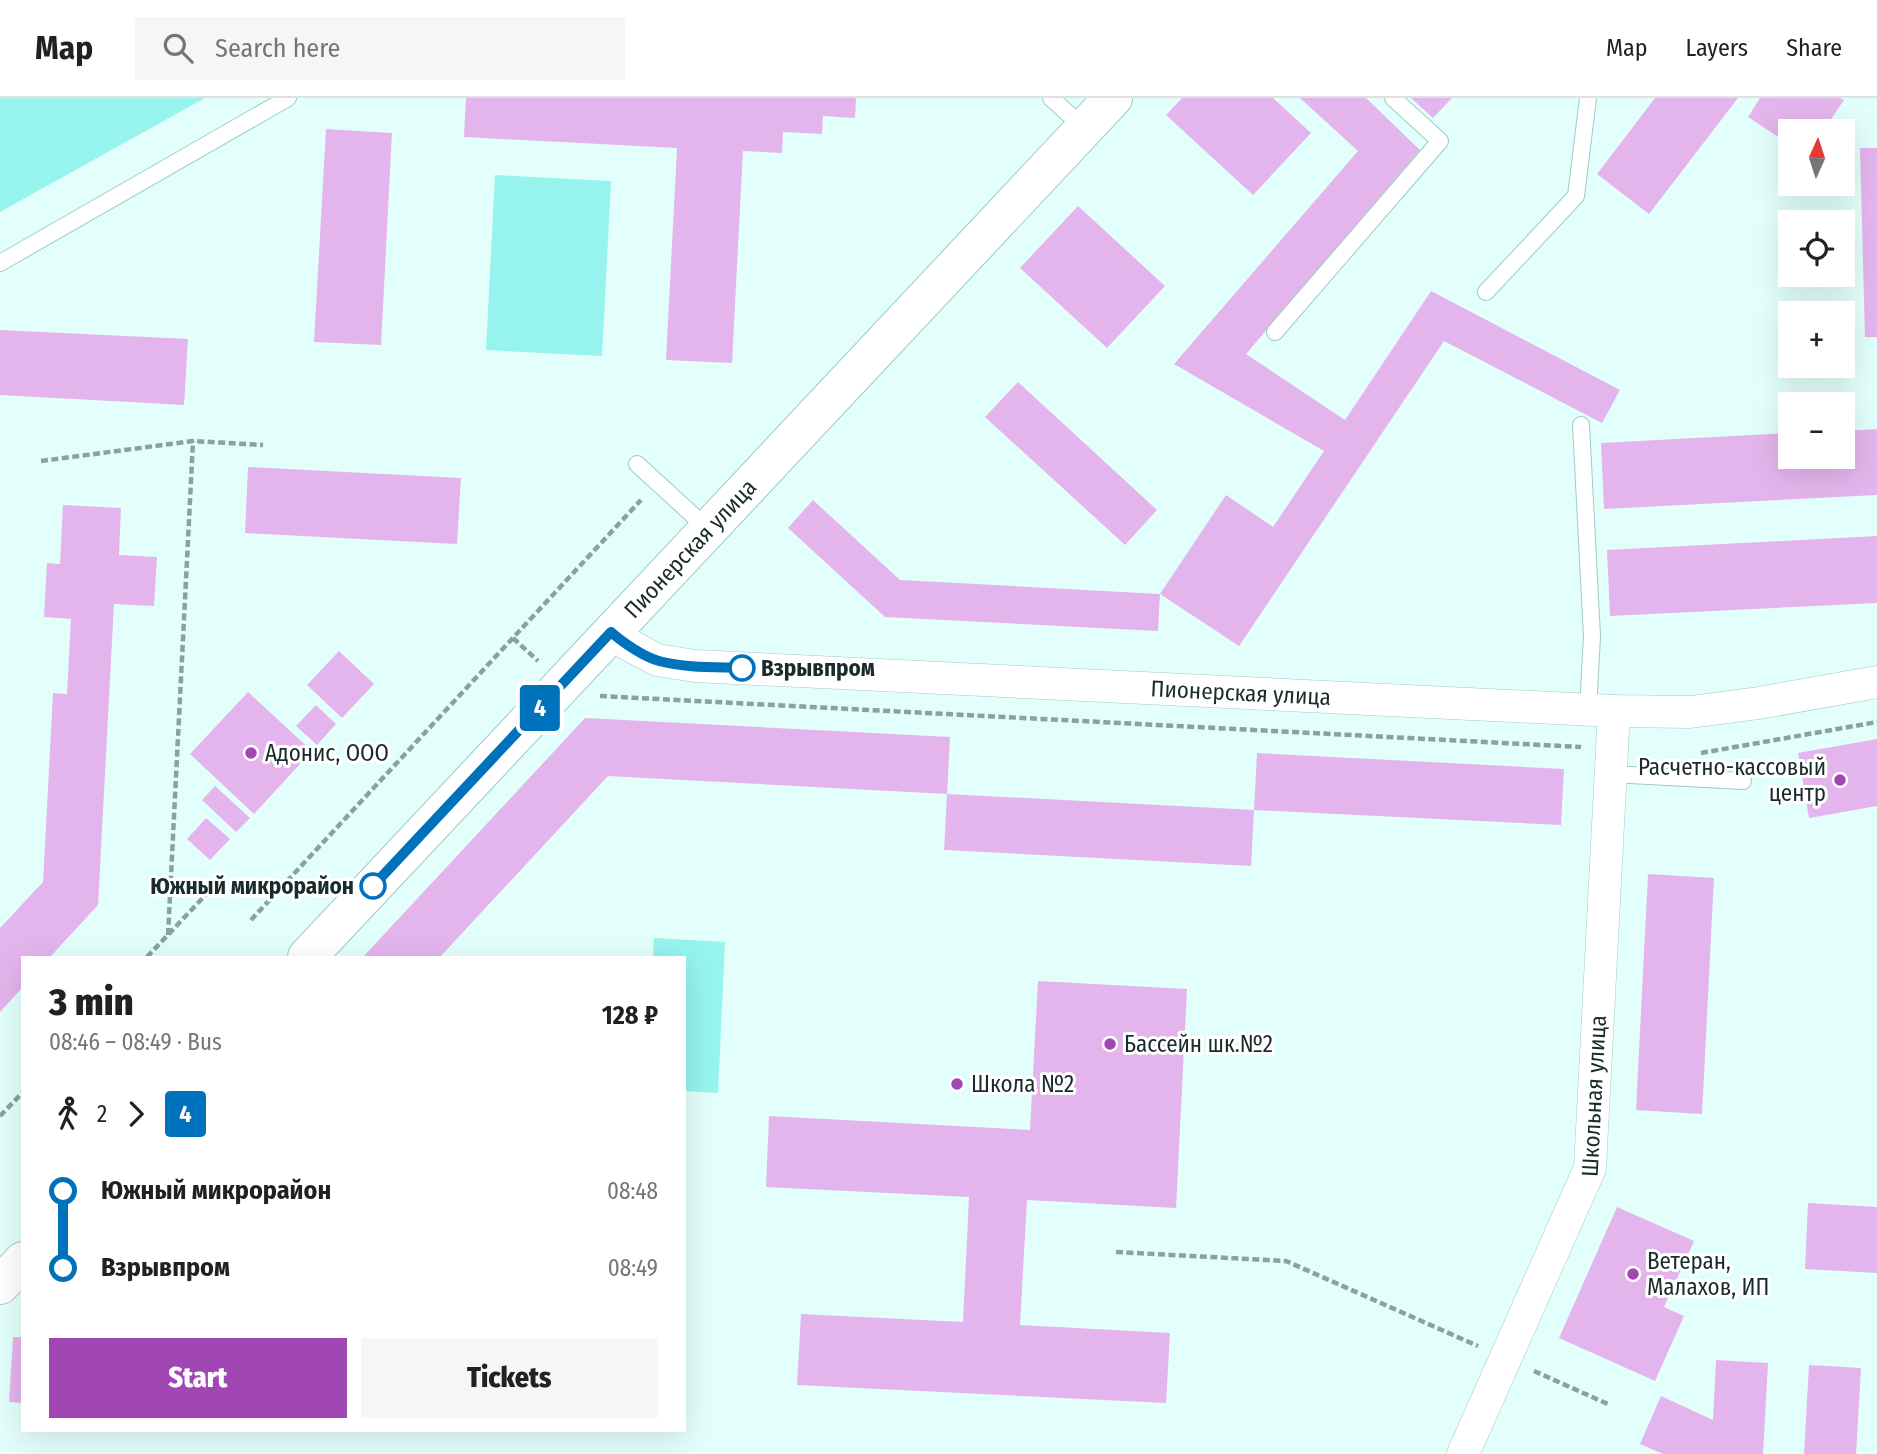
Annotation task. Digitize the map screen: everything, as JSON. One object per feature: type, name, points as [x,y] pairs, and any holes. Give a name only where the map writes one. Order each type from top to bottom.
[{"type":"street","name":"Пионерская улица","points":[[308,956],[1113,98]]},
{"type":"street","name":"Пионерская улица","points":[[611,632],[620,640],[657,660],[695,666],[1601,710],[1690,712],[1877,682]]},
{"type":"street","name":"Школьная улица","points":[[1463,1454],[1590,1168],[1611,774],[1601,710]]},
{"type":"street","points":[[0,1285],[21,1263]]},
{"type":"lane","points":[[0,262],[288,98]]},
{"type":"lane","points":[[1051,98],[1084,128]]},
{"type":"lane","points":[[1275,332],[1440,141],[1393,98]]},
{"type":"lane","points":[[1486,292],[1576,196],[1588,98]]},
{"type":"lane","points":[[1581,425],[1592,636],[1601,710]]},
{"type":"lane","points":[[637,464],[708,529]]},
{"type":"lane","points":[[1611,774],[1743,780]]},
{"type":"path","points":[[41,461],[193,441],[264,444]]},
{"type":"path","points":[[168,935],[193,441]]},
{"type":"path","points":[[251,920],[657,482]]},
{"type":"path","points":[[148,956],[214,886]]},
{"type":"path","points":[[0,1116],[21,1094]]},
{"type":"path","points":[[1116,1252],[1286,1261],[1610,1405]]},
{"type":"shaded area","points":[[0,98],[205,98],[0,212]]},
{"type":"shaded area","points":[[495,175],[611,181],[602,356],[486,350]]},
{"type":"shaded area","points":[[654,938],[725,942],[718,1093],[686,1091],[686,956],[653,956]]},
{"type":"building","points":[[466,98],[856,98],[855,118],[823,116],[822,134],[783,132],[782,153],[743,151],[732,363],[666,360],[677,148],[464,137]]},
{"type":"building","points":[[1182,98],[1273,98],[1311,133],[1253,195],[1166,115]]},
{"type":"building","points":[[1300,98],[1366,98],[1420,150],[1246,354],[1345,420],[1431,291],[1620,390],[1602,423],[1444,341],[1239,646],[1160,594],[1226,495],[1273,527],[1324,451],[1174,364],[1358,151]]},
{"type":"building","points":[[1411,98],[1452,98],[1433,118]]},
{"type":"building","points":[[1655,98],[1738,98],[1649,214],[1597,174]]},
{"type":"building","points":[[1760,98],[1844,100],[1831,119],[1778,119],[1778,137],[1748,117]]},
{"type":"building","points":[[326,129],[392,133],[381,345],[314,342]]},
{"type":"building","points":[[1860,148],[1877,148],[1877,337],[1865,337]]},
{"type":"building","points":[[1078,206],[1165,286],[1107,348],[1020,268]]},
{"type":"building","points":[[0,330],[188,339],[184,405],[0,395]]},
{"type":"building","points":[[1018,382],[1157,510],[1125,545],[985,417]]},
{"type":"building","points":[[1877,429],[1877,495],[1604,509],[1601,443],[1778,434],[1778,469],[1855,469],[1855,430]]},
{"type":"building","points":[[248,467],[461,478],[457,544],[245,533]]},
{"type":"building","points":[[813,500],[900,580],[1160,594],[1158,631],[885,617],[788,528]]},
{"type":"building","points":[[63,505],[121,508],[119,555],[157,557],[154,606],[114,604],[98,905],[51,956],[21,956],[21,989],[0,1012],[0,928],[43,882],[53,693],[67,694],[71,619],[44,617],[47,563],[60,564]]},
{"type":"building","points":[[1877,536],[1877,603],[1610,616],[1607,550]]},
{"type":"building","points":[[339,651],[374,684],[342,718],[307,685]]},
{"type":"building","name":"Адонис, ООО","points":[[248,692],[312,751],[254,814],[190,754]]},
{"type":"building","points":[[316,705],[336,724],[317,745],[296,726]]},
{"type":"building","points":[[585,718],[950,737],[947,794],[608,776],[441,956],[364,956]]},
{"type":"building","name":"Расчетно-кассовый центр","points":[[1877,739],[1877,806],[1809,818],[1798,753]]},
{"type":"building","points":[[1257,753],[1564,769],[1561,825],[1254,810]]},
{"type":"building","points":[[215,786],[250,818],[236,832],[202,800]]},
{"type":"building","points":[[947,794],[1254,810],[1251,866],[944,850]]},
{"type":"building","points":[[206,818],[230,839],[210,860],[187,839]]},
{"type":"building","points":[[1648,874],[1714,878],[1702,1114],[1636,1110]]},
{"type":"building","points":[[1038,981],[1187,989],[1176,1208],[1027,1200],[1020,1325],[1170,1333],[1166,1403],[797,1385],[801,1314],[963,1322],[969,1197],[766,1187],[769,1116],[1030,1130]]},
{"type":"building","points":[[1808,1203],[1877,1207],[1877,1273],[1805,1269]]},
{"type":"building","name":"Ветеран, Малахов, ИП","points":[[1617,1207],[1694,1241],[1664,1307],[1684,1316],[1655,1381],[1559,1338]]},
{"type":"building","points":[[13,1337],[21,1337],[21,1403],[9,1402]]},
{"type":"building","points":[[1716,1360],[1768,1363],[1763,1454],[1663,1454],[1640,1444],[1661,1396],[1713,1420]]},
{"type":"building","points":[[1809,1365],[1861,1368],[1856,1454],[1804,1454]]},
{"type":"bus line","name":"4","points":[[373,886],[611,632],[620,640],[657,660],[695,666],[742,668]]},
{"type":"place","name":"Взрывпром","points":[[742,668]]},
{"type":"place","name":"Адонис, ООО","points":[[251,753]]},
{"type":"place","name":"Расчетно-кассовый центр","points":[[1840,780]]},
{"type":"place","name":"Южный микрорайон","points":[[373,886]]},
{"type":"place","name":"Бассейн шк.№2","points":[[1110,1044]]},
{"type":"place","name":"Школа №2","points":[[957,1084]]},
{"type":"place","name":"Ветеран, Малахов, ИП","points":[[1633,1274]]}]
